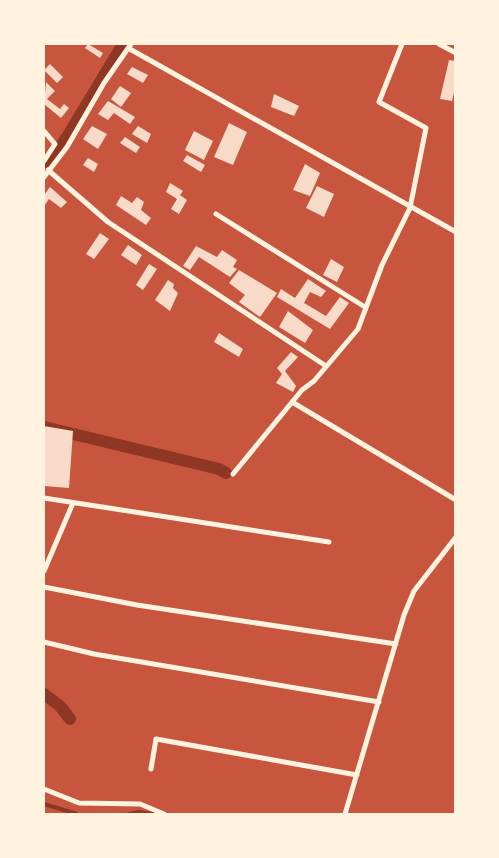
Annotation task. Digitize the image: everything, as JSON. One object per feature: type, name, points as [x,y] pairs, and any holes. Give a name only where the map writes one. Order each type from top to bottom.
[{"type":"street","points":[[233,474],[292,402],[358,329],[365,307],[410,208],[426,128],[380,102],[402,44]]},
{"type":"street","points":[[439,44],[456,53]]},
{"type":"street","points":[[44,177],[67,147],[104,83],[130,46],[410,208],[456,232]]},
{"type":"street","points":[[44,131],[55,144],[44,161]]},
{"type":"street","points":[[48,170],[108,222],[326,366]]},
{"type":"street","points":[[216,214],[365,307]]},
{"type":"street","points":[[292,402],[456,500]]},
{"type":"street","points":[[44,498],[329,542]]},
{"type":"street","points":[[44,572],[73,503]]},
{"type":"street","points":[[345,814],[414,591],[456,537]]},
{"type":"street","points":[[44,587],[137,605],[396,644]]},
{"type":"street","points":[[44,642],[94,654],[379,702]]},
{"type":"street","points":[[151,769],[156,739],[357,775]]},
{"type":"street","points":[[44,789],[79,803],[140,804],[164,814]]},
{"type":"building","points":[[88,44],[103,53],[100,58],[85,48]]},
{"type":"building","points":[[449,60],[456,61],[456,84],[452,101],[440,99]]},
{"type":"building","points":[[50,64],[63,77],[57,83],[44,70]]},
{"type":"building","points":[[132,67],[148,75],[143,83],[127,74]]},
{"type":"building","points":[[46,82],[55,91],[47,99],[60,109],[64,104],[69,108],[61,118],[44,104]]},
{"type":"building","points":[[120,86],[131,93],[121,107],[111,99]]},
{"type":"building","points":[[274,94],[299,106],[294,116],[271,107]]},
{"type":"building","points":[[108,101],[135,117],[130,124],[114,113],[108,120],[98,114]]},
{"type":"building","points":[[229,123],[247,132],[233,165],[214,157]]},
{"type":"building","points":[[92,126],[107,134],[98,149],[83,139]]},
{"type":"building","points":[[138,126],[151,134],[147,143],[132,134]]},
{"type":"building","points":[[194,131],[213,141],[204,160],[185,150]]},
{"type":"building","points":[[125,137],[140,147],[136,153],[120,143]]},
{"type":"building","points":[[187,155],[205,165],[201,172],[183,161]]},
{"type":"building","points":[[88,158],[98,164],[94,172],[83,165]]},
{"type":"building","points":[[305,164],[320,173],[310,196],[293,190]]},
{"type":"building","points":[[170,183],[183,191],[180,195],[187,200],[179,214],[171,209],[177,199],[166,192]]},
{"type":"building","points":[[317,186],[334,194],[324,217],[306,208]]},
{"type":"building","points":[[50,187],[67,202],[61,208],[49,199],[44,206],[44,195]]},
{"type":"building","points":[[121,196],[132,203],[137,197],[144,202],[141,210],[151,218],[146,225],[116,205]]},
{"type":"building","points":[[100,233],[109,239],[94,259],[86,254]]},
{"type":"building","points":[[128,245],[142,255],[136,265],[121,255]]},
{"type":"building","points":[[196,246],[217,257],[222,250],[237,260],[233,267],[237,269],[230,277],[199,257],[190,270],[183,266]]},
{"type":"building","points":[[331,259],[344,267],[337,282],[323,275]]},
{"type":"building","points":[[149,264],[157,269],[143,290],[136,285]]},
{"type":"building","points":[[239,270],[277,293],[260,317],[239,302],[245,295],[229,283]]},
{"type":"building","points":[[308,279],[326,291],[321,297],[310,292],[304,303],[326,316],[340,297],[349,303],[330,329],[277,297],[281,289],[295,298]]},
{"type":"building","points":[[168,280],[174,284],[173,288],[178,293],[170,311],[155,300]]},
{"type":"building","points":[[288,311],[313,330],[305,343],[279,327]]},
{"type":"building","points":[[219,333],[243,349],[239,357],[214,342]]},
{"type":"building","points":[[291,352],[298,357],[285,371],[296,386],[293,392],[276,383],[282,374],[277,368]]},
{"type":"building","points":[[44,426],[73,431],[69,488],[44,486]]},
{"type":"waterway","points":[[44,169],[67,137],[123,44]]},
{"type":"waterway","points":[[44,427],[219,469],[226,473]]},
{"type":"waterway","points":[[44,694],[60,706],[70,719]]},
{"type":"waterway","points":[[44,804],[77,814]]},
{"type":"waterway","points":[[129,814],[139,812],[153,814]]}]
